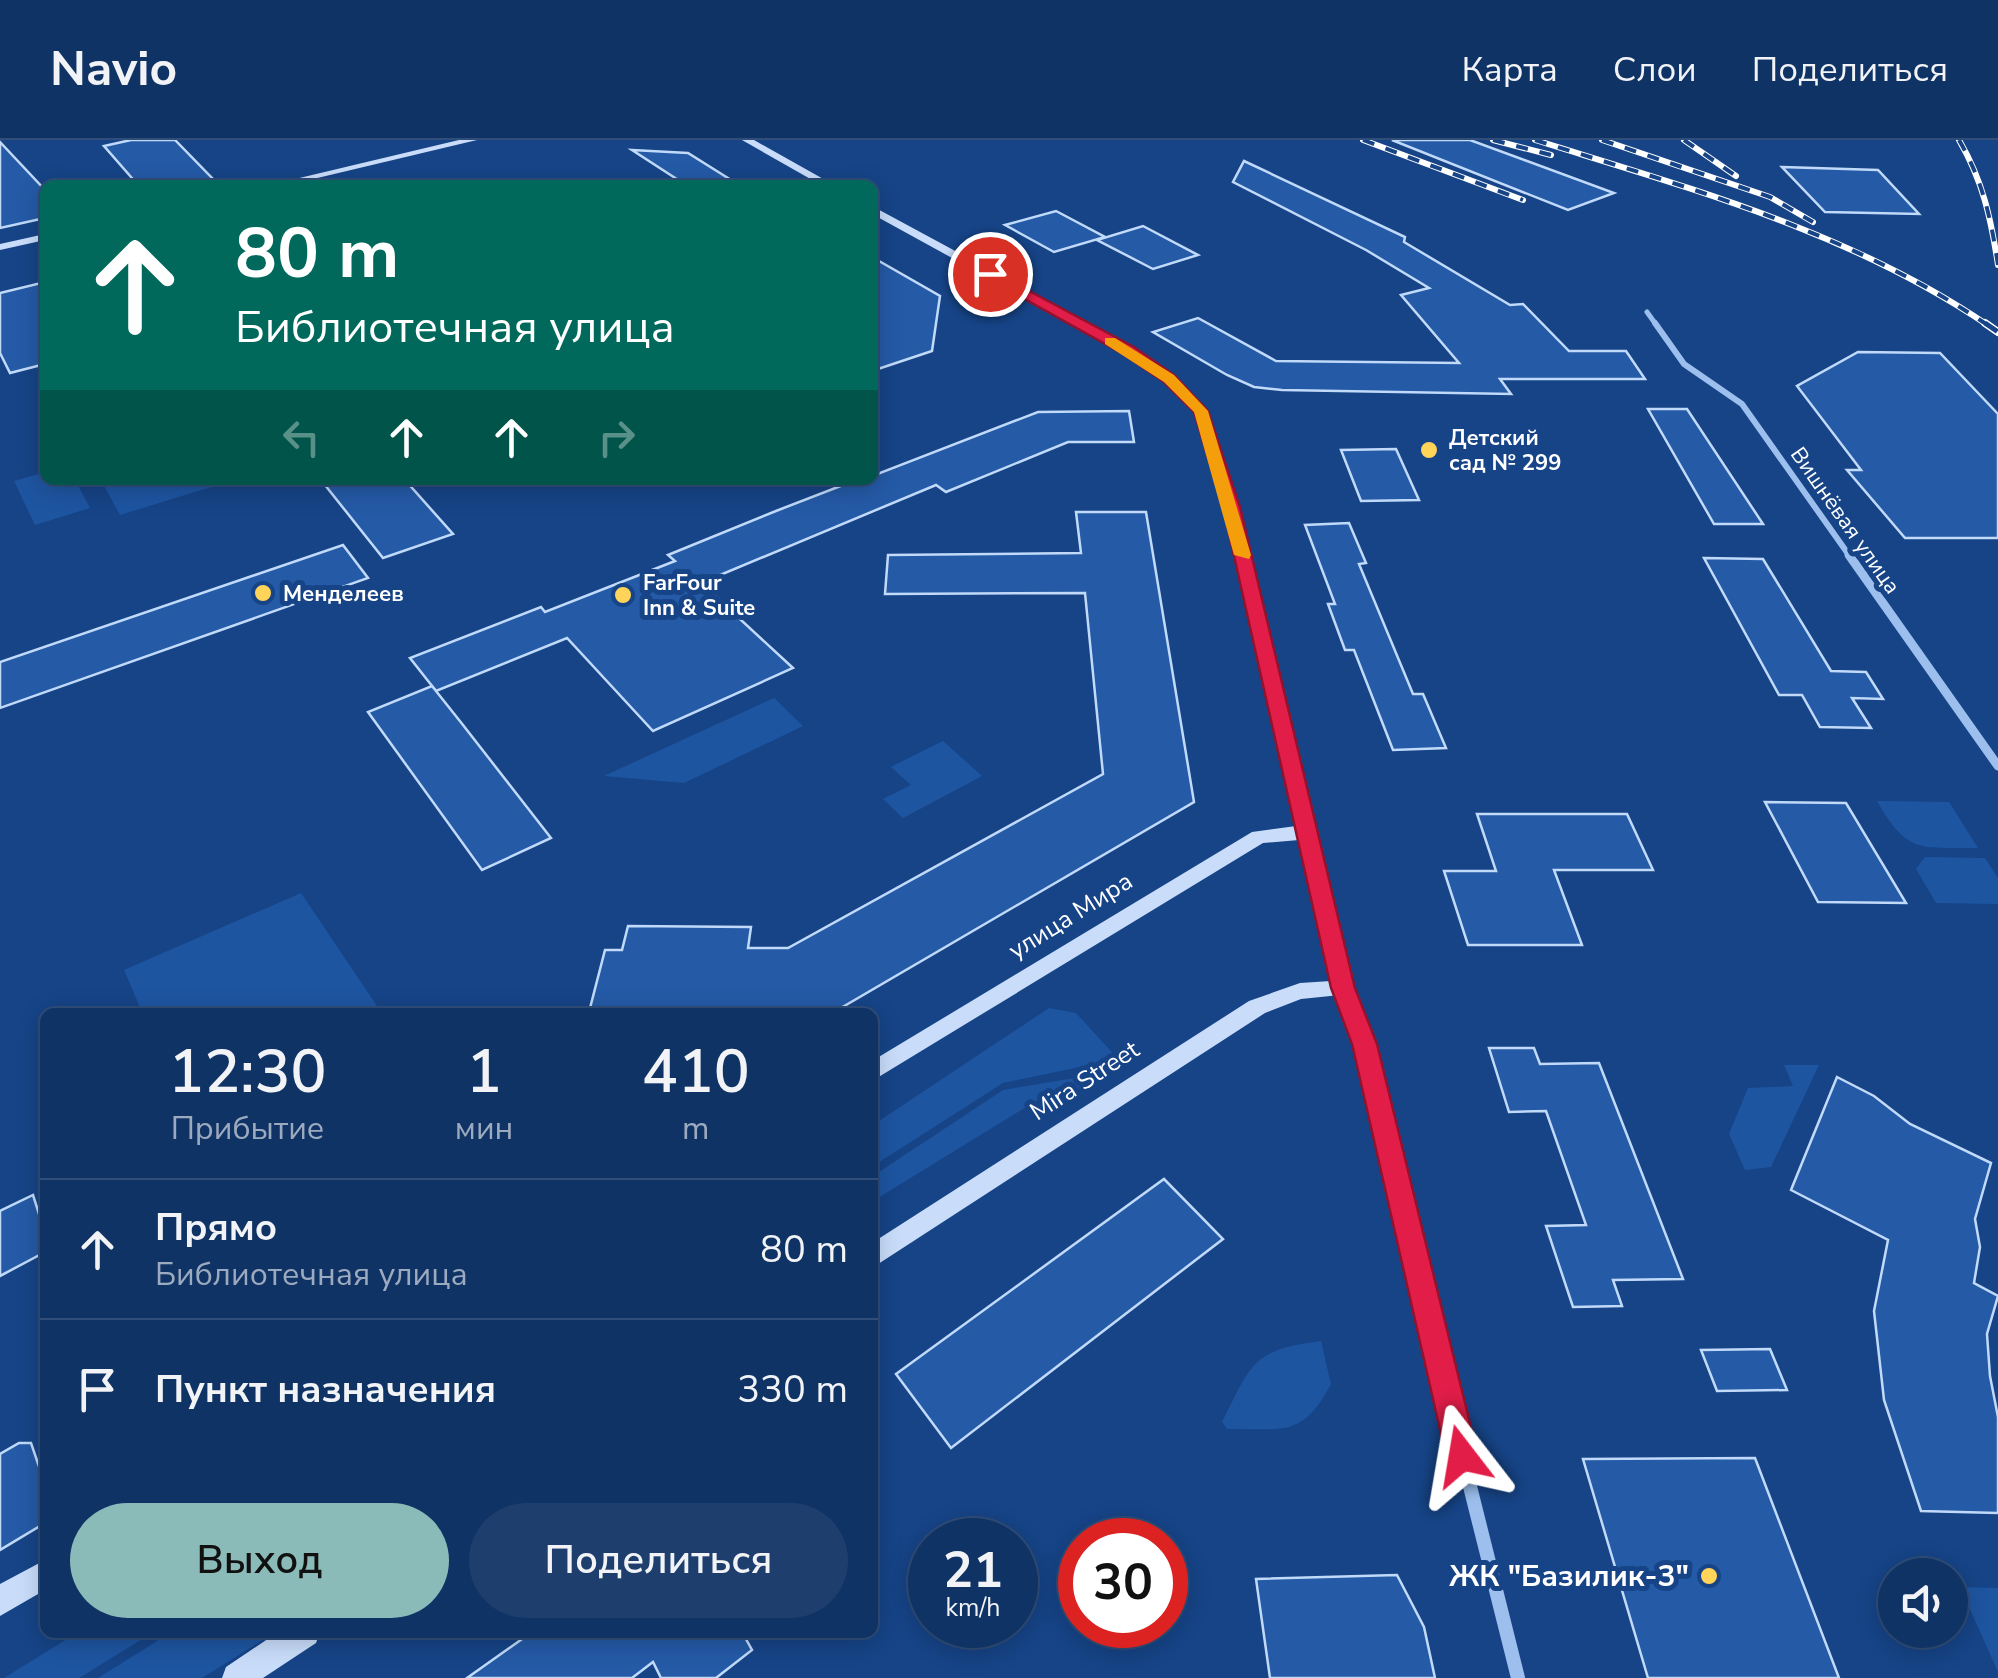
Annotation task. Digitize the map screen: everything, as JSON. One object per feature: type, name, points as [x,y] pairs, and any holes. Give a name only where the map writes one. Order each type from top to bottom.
[{"type":"street","points":[[297,180],[472,140]]},
{"type":"street","points":[[747,140],[820,180]]},
{"type":"street","points":[[878,212],[1128,350],[1169,378],[1201,411],[1232,507],[1343,988],[1365,1044],[1408,1240],[1518,1678]]},
{"type":"street","points":[[0,247],[40,238]]},
{"type":"street","name":"Вишнёвая улица","points":[[1648,312],[1684,364],[1742,404],[1998,766]]},
{"type":"street","name":"улица Мира","points":[[878,1068],[1259,837],[1307,832]]},
{"type":"street","name":"Mira Street","points":[[878,1252],[1258,1007],[1300,990],[1343,988]]},
{"type":"street","points":[[0,1601],[40,1577]]},
{"type":"street","points":[[238,1678],[295,1638]]},
{"type":"shaded area","points":[[40,473],[40,485],[78,485],[90,508],[35,525],[14,481]]},
{"type":"shaded area","points":[[104,485],[218,485],[120,515]]},
{"type":"shaded area","points":[[774,698],[803,726],[684,783],[604,776]]},
{"type":"shaded area","points":[[943,741],[982,776],[903,818],[883,799],[911,785],[891,767]]},
{"type":"shaded area","points":[[1877,801],[1949,802],[1978,848],[1917,844],[1898,831]]},
{"type":"shaded area","points":[[1925,857],[1985,858],[1998,878],[1998,904],[1936,903],[1916,869]]},
{"type":"shaded area","points":[[301,893],[378,1008],[140,1008],[124,970]]},
{"type":"shaded area","points":[[1049,1008],[1076,1013],[1118,1059],[1003,1083],[878,1163],[878,1122]]},
{"type":"shaded area","points":[[1784,1065],[1819,1065],[1771,1167],[1745,1170],[1729,1134],[1748,1088],[1793,1086]]},
{"type":"shaded area","points":[[1117,1071],[1067,1104],[1041,1098],[878,1198],[878,1173],[1003,1090]]},
{"type":"shaded area","points":[[1321,1341],[1331,1384],[1310,1414],[1289,1427],[1227,1429],[1222,1422],[1257,1363],[1281,1349]]},
{"type":"shaded area","points":[[1968,1587],[1998,1588],[1998,1672],[1968,1605]]},
{"type":"shaded area","points":[[69,1638],[144,1638],[79,1678],[4,1678]]},
{"type":"shaded area","points":[[162,1638],[266,1638],[202,1678],[98,1678]]},
{"type":"building","points":[[131,140],[175,140],[213,179],[134,180],[104,146]]},
{"type":"building","points":[[1392,140],[1470,140],[1614,193],[1568,210]]},
{"type":"building","points":[[0,142],[40,185],[40,219],[0,228]]},
{"type":"building","points":[[632,150],[688,153],[731,180],[678,180]]},
{"type":"building","points":[[1244,161],[1405,237],[1404,242],[1510,305],[1523,304],[1569,351],[1626,351],[1645,379],[1500,379],[1511,394],[1282,390],[1254,387],[1227,375],[1153,332],[1198,318],[1276,361],[1459,363],[1401,295],[1429,288],[1366,250],[1233,182]]},
{"type":"building","points":[[1782,167],[1878,170],[1919,214],[1825,212]]},
{"type":"building","points":[[1056,211],[1105,237],[1054,252],[1005,225]]},
{"type":"building","points":[[1143,226],[1198,255],[1153,269],[1097,240]]},
{"type":"building","points":[[878,260],[940,296],[932,351],[878,369]]},
{"type":"building","points":[[40,283],[40,365],[10,373],[0,353],[0,293]]},
{"type":"building","points":[[1858,352],[1940,353],[1998,414],[1998,538],[1905,538],[1847,470],[1861,470],[1797,386]]},
{"type":"building","points":[[1648,409],[1687,409],[1763,524],[1714,524]]},
{"type":"building","points":[[1129,411],[1134,442],[1068,442],[946,492],[936,485],[701,583],[793,668],[653,731],[567,638],[436,691],[410,658],[541,607],[545,612],[675,561],[668,555],[843,485],[878,485],[878,474],[1038,412]]},
{"type":"building","points":[[1396,449],[1419,500],[1361,501],[1341,450]]},
{"type":"building","points":[[325,485],[409,485],[453,534],[383,558]]},
{"type":"building","points":[[1076,512],[1146,512],[1194,802],[841,1008],[590,1008],[605,950],[622,950],[628,926],[751,927],[748,948],[788,948],[1103,774],[1085,593],[885,594],[888,555],[1081,553]]},
{"type":"building","points":[[1349,523],[1366,563],[1359,564],[1413,694],[1423,694],[1446,748],[1393,750],[1354,650],[1345,650],[1328,604],[1335,604],[1305,525]]},
{"type":"building","name":"Менделеев","points":[[343,545],[368,578],[0,708],[0,662]]},
{"type":"building","points":[[1704,558],[1763,559],[1831,671],[1866,672],[1883,699],[1852,698],[1871,728],[1820,727],[1802,695],[1779,695]]},
{"type":"building","points":[[432,686],[551,838],[482,870],[368,712]]},
{"type":"building","points":[[1765,802],[1846,803],[1906,903],[1818,902]]},
{"type":"building","points":[[1477,814],[1627,814],[1653,870],[1554,870],[1582,945],[1468,945],[1444,871],[1496,871]]},
{"type":"building","points":[[1489,1048],[1534,1048],[1540,1064],[1599,1063],[1683,1279],[1613,1280],[1622,1306],[1573,1307],[1546,1226],[1586,1225],[1546,1111],[1509,1112]]},
{"type":"building","points":[[1837,1077],[1874,1096],[1910,1124],[1991,1163],[1975,1219],[1980,1247],[1974,1283],[1998,1296],[1987,1334],[1998,1417],[1998,1513],[1921,1511],[1884,1400],[1874,1311],[1888,1240],[1791,1190]]},
{"type":"building","points":[[1164,1179],[1223,1239],[951,1448],[896,1374]]},
{"type":"building","points":[[33,1195],[40,1217],[40,1255],[0,1276],[0,1211]]},
{"type":"building","points":[[1770,1349],[1787,1390],[1717,1391],[1701,1350]]},
{"type":"building","points":[[19,1443],[31,1443],[40,1469],[40,1526],[0,1550],[0,1454]]},
{"type":"building","name":"ЖК \"Базилик-3\"","points":[[1755,1458],[1839,1678],[1648,1678],[1583,1459]]},
{"type":"building","points":[[1397,1575],[1424,1627],[1435,1678],[1270,1678],[1256,1579]]},
{"type":"building","points":[[524,1638],[745,1638],[752,1650],[716,1678],[661,1678],[653,1662],[632,1678],[467,1678]]},
{"type":"railway","points":[[1363,140],[1523,200]]},
{"type":"railway","points":[[1493,140],[1551,155]]},
{"type":"railway","points":[[1535,140],[1711,196],[1826,239],[1882,264],[1989,326]]},
{"type":"railway","points":[[1602,140],[1770,197],[1813,222]]},
{"type":"railway","points":[[1684,140],[1736,176]]},
{"type":"railway","points":[[1959,140],[1985,201],[1998,265]]},
{"type":"railway","points":[[1985,323],[1998,332]]},
{"type":"slow traffic","points":[[1110,341],[1169,378],[1201,411],[1243,555]]},
{"type":"place","name":"Детский сад № 299","points":[[1429,450]]},
{"type":"place","name":"Менделеев","points":[[263,593]]},
{"type":"place","name":"FarFour Inn & Suite","points":[[623,595]]},
{"type":"place","name":"ЖК \"Базилик-3\"","points":[[1709,1576]]},
{"type":"route","points":[[990,274],[1128,350],[1169,378],[1201,411],[1232,507],[1343,988],[1365,1044],[1408,1240],[1462,1456]]}]
